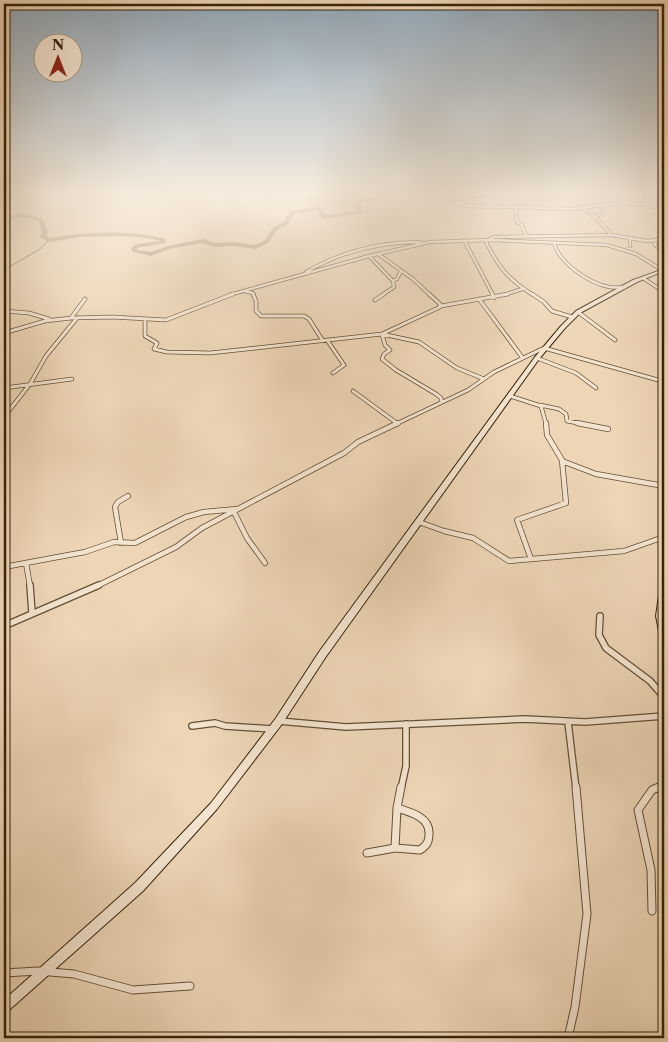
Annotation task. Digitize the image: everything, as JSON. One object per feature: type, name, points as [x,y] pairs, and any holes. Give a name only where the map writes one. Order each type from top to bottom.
[{"type":"street","points":[[301,276],[328,259],[356,249],[392,243],[456,241]]},
{"type":"street","points":[[464,241],[494,298]]},
{"type":"street","points":[[488,241],[497,264],[512,282],[544,302],[552,312],[575,315],[615,340]]},
{"type":"street","points":[[502,241],[601,245],[623,249],[663,270]]},
{"type":"street","points":[[630,241],[630,246]]},
{"type":"street","points":[[650,241],[654,241],[654,245],[664,251]]},
{"type":"street","points":[[4,335],[51,320],[71,318],[132,318],[145,320],[174,318],[202,303],[369,256],[424,243]]},
{"type":"street","points":[[554,243],[556,251],[562,260],[582,275],[608,287],[625,287]]},
{"type":"street","points":[[378,254],[423,287],[441,306]]},
{"type":"street","points":[[369,256],[393,280],[394,288],[375,300]]},
{"type":"street","points":[[4,1007],[139,887],[214,806],[279,721],[322,655],[544,348],[575,315],[625,287],[663,270]]},
{"type":"street","points":[[393,280],[397,278],[401,271]]},
{"type":"street","points":[[643,278],[664,292]]},
{"type":"street","points":[[382,334],[441,306],[494,298],[522,289]]},
{"type":"street","points":[[243,291],[253,294],[256,301],[256,311],[260,316],[304,316],[309,319],[344,365],[333,373]]},
{"type":"street","points":[[71,318],[85,299]]},
{"type":"street","points":[[479,300],[522,357]]},
{"type":"street","points":[[4,311],[33,314],[51,320]]},
{"type":"street","points":[[4,418],[30,384],[46,356],[77,318]]},
{"type":"street","points":[[145,320],[145,336],[157,343],[154,349],[162,352],[217,353],[382,334],[419,342],[457,368],[484,380]]},
{"type":"street","points":[[382,334],[385,345],[390,350],[384,354],[382,359],[396,370],[436,394],[441,398],[442,402]]},
{"type":"street","points":[[4,626],[90,589],[176,547],[202,528],[344,453],[358,442],[468,390],[522,357],[544,348],[658,380],[664,380]]},
{"type":"street","points":[[537,358],[579,373],[596,388]]},
{"type":"street","points":[[4,388],[72,379]]},
{"type":"street","points":[[353,391],[398,424]]},
{"type":"street","points":[[510,396],[540,405],[559,408],[566,414],[567,421],[608,429]]},
{"type":"street","points":[[540,405],[546,418],[548,436],[562,460],[569,466],[639,483],[664,486]]},
{"type":"street","points":[[531,558],[517,520],[566,503],[562,460]]},
{"type":"street","points":[[120,543],[118,517],[115,507],[118,502],[128,496]]},
{"type":"street","points":[[4,567],[85,552],[114,542],[135,543],[186,517],[204,512],[237,510]]},
{"type":"street","points":[[237,510],[248,540],[257,554],[264,559],[265,563]]},
{"type":"street","points":[[419,522],[444,531],[473,538],[505,560],[624,551],[664,537]]},
{"type":"street","points":[[26,564],[31,589],[32,613]]},
{"type":"street","points":[[664,589],[660,616],[664,633]]},
{"type":"street","points":[[600,616],[599,635],[606,648],[650,681],[664,697]]},
{"type":"street","points":[[279,721],[346,727],[525,719],[568,722],[664,716]]},
{"type":"street","points":[[568,722],[580,826],[587,914],[575,1007],[568,1038]]},
{"type":"street","points":[[192,726],[216,723],[225,726],[273,729]]},
{"type":"street","points":[[395,848],[397,808],[406,766],[406,724]]},
{"type":"street","points":[[652,912],[650,870],[638,810],[652,790],[664,784]]},
{"type":"street","points":[[367,853],[395,848],[420,850],[427,845],[430,829],[427,822],[420,816],[397,808]]},
{"type":"street","points":[[4,973],[45,971],[95,978],[132,990],[167,985],[190,986]]},
{"type":"waterway","points":[[4,270],[40,249],[48,241]]},
{"type":"waterway","points":[[164,241],[134,248],[135,251],[151,254],[168,248],[203,241],[214,245],[234,244],[256,247],[267,241]]}]
